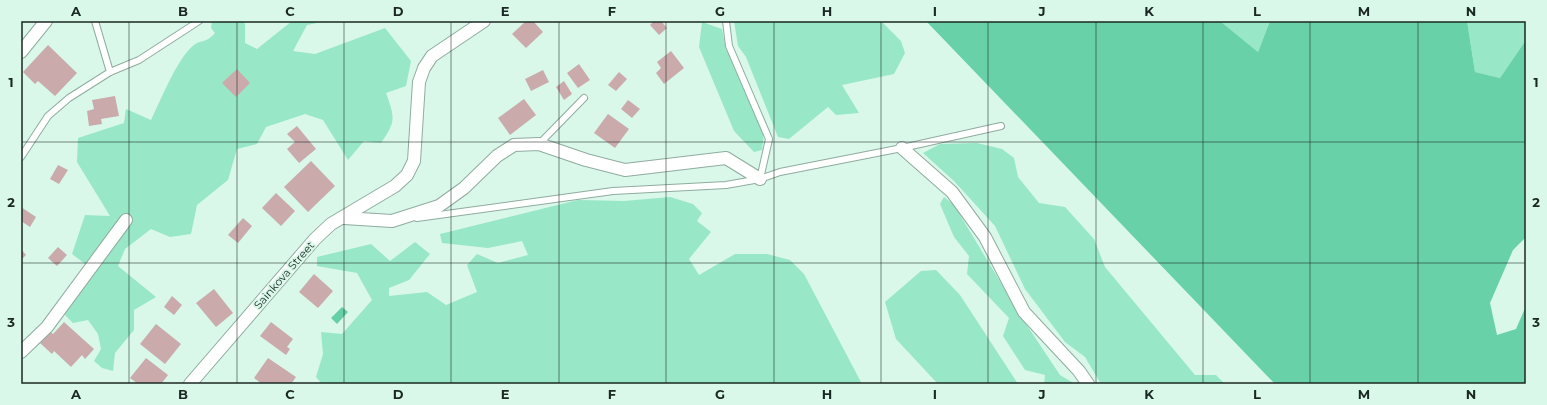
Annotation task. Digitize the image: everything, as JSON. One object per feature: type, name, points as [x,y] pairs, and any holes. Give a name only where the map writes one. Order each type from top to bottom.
[{"type":"street","points":[[21,52],[46,21]]},
{"type":"street","name":"Sainkova Street","points":[[190,384],[315,239],[331,224],[344,218],[395,186],[407,174],[414,161],[419,82],[424,68],[432,56],[484,21]]},
{"type":"street","points":[[344,218],[392,221],[439,206],[464,188],[497,156],[514,144],[539,144],[586,160],[625,170],[726,158],[760,179]]},
{"type":"street","points":[[902,148],[952,192],[985,237],[1024,312],[1079,371],[1088,384]]},
{"type":"street","points":[[21,352],[48,327],[126,220]]},
{"type":"lane","points":[[95,21],[110,72]]},
{"type":"lane","points":[[21,157],[48,116],[69,98],[110,72],[139,60],[199,21]]},
{"type":"lane","points":[[726,21],[729,46],[769,138],[760,179]]},
{"type":"lane","points":[[539,144],[584,98]]},
{"type":"lane","points":[[392,221],[613,191],[726,185],[760,179],[780,172],[902,148],[1001,126]]},
{"type":"shaded area","points":[[212,21],[243,21],[245,24],[245,43],[257,49],[292,21],[327,21],[307,25],[293,51],[315,54],[385,28],[411,61],[406,86],[386,93],[391,108],[392,124],[381,143],[364,141],[348,160],[323,120],[305,114],[266,127],[257,144],[237,149],[228,180],[197,205],[191,234],[170,237],[151,229],[125,249],[118,266],[156,297],[134,310],[134,330],[115,353],[113,371],[102,368],[94,361],[101,349],[98,334],[88,320],[73,323],[64,314],[93,270],[72,254],[85,215],[110,216],[77,162],[78,138],[124,123],[126,109],[151,120],[182,59],[194,45],[209,39],[215,33],[211,28]]},
{"type":"shaded area","points":[[734,21],[881,21],[901,41],[905,53],[894,74],[842,85],[859,113],[836,115],[828,107],[789,139],[778,137],[746,57],[738,46]]},
{"type":"shaded area","points":[[926,21],[1220,21],[1258,52],[1270,21],[1467,21],[1475,72],[1500,78],[1526,40],[1526,237],[1513,250],[1490,303],[1497,335],[1516,329],[1526,306],[1526,384],[1275,384]]},
{"type":"shaded area","points":[[1220,21],[1270,21],[1258,52]]},
{"type":"shaded area","points":[[1467,21],[1526,21],[1526,40],[1500,78],[1475,72]]},
{"type":"shaded area","points":[[702,22],[722,29],[726,50],[740,66],[764,133],[762,150],[754,152],[734,131],[699,47]]},
{"type":"shaded area","points":[[977,143],[1002,149],[1014,158],[1018,177],[1039,203],[1065,207],[1094,239],[1105,267],[1195,375],[1216,375],[1225,384],[1101,384],[1085,357],[1065,342],[1025,289],[995,226],[954,181],[923,153],[940,144]]},
{"type":"shaded area","points":[[670,197],[693,204],[702,213],[697,221],[711,232],[689,259],[699,275],[735,254],[767,254],[790,260],[804,274],[862,384],[322,384],[316,377],[323,354],[321,332],[342,334],[372,300],[357,273],[317,266],[317,257],[371,244],[390,261],[415,242],[430,254],[409,280],[389,288],[389,296],[427,292],[446,305],[477,292],[467,265],[477,254],[498,263],[528,255],[522,241],[488,248],[442,243],[440,234],[578,200],[624,201]]},
{"type":"shaded area","points":[[944,197],[954,205],[1022,318],[1060,375],[1075,384],[1044,384],[1045,375],[1025,370],[1003,336],[1009,318],[967,274],[969,256],[954,237],[940,204]]},
{"type":"shaded area","points":[[936,270],[960,295],[1018,384],[938,384],[896,339],[885,302],[921,271]]},
{"type":"shaded area","points":[[342,307],[348,312],[337,324],[331,318]]},
{"type":"building","points":[[526,21],[533,21],[543,32],[526,48],[512,34]]},
{"type":"building","points":[[654,21],[661,21],[667,28],[659,35],[650,25]]},
{"type":"building","points":[[48,45],[77,73],[55,96],[38,81],[35,84],[23,72]]},
{"type":"building","points":[[671,51],[684,68],[664,84],[656,73],[661,68],[657,62]]},
{"type":"building","points":[[579,64],[590,80],[578,88],[567,73]]},
{"type":"building","points":[[237,69],[250,83],[236,97],[222,83]]},
{"type":"building","points":[[543,70],[549,82],[531,91],[525,79]]},
{"type":"building","points":[[619,72],[627,79],[616,91],[608,85]]},
{"type":"building","points":[[564,81],[572,94],[564,100],[556,87]]},
{"type":"building","points":[[115,96],[119,116],[101,119],[102,124],[89,126],[87,111],[94,109],[92,100]]},
{"type":"building","points":[[524,99],[536,115],[510,135],[498,118]]},
{"type":"building","points":[[628,100],[640,109],[632,118],[621,109]]},
{"type":"building","points":[[608,114],[629,129],[615,148],[594,133]]},
{"type":"building","points":[[297,126],[316,149],[299,163],[287,149],[295,142],[287,134]]},
{"type":"building","points":[[311,161],[335,186],[308,212],[284,187]]},
{"type":"building","points":[[58,165],[68,170],[59,184],[50,179]]},
{"type":"building","points":[[276,193],[295,211],[281,226],[262,208]]},
{"type":"building","points":[[21,207],[36,217],[30,227],[21,221]]},
{"type":"building","points":[[243,218],[252,226],[238,243],[228,235]]},
{"type":"building","points":[[58,247],[67,255],[57,266],[48,258]]},
{"type":"building","points":[[21,249],[26,255],[21,260]]},
{"type":"building","points":[[314,274],[333,291],[318,308],[299,292]]},
{"type":"building","points":[[214,289],[233,313],[216,327],[196,303]]},
{"type":"building","points":[[172,296],[182,305],[174,315],[164,307]]},
{"type":"building","points":[[64,322],[94,349],[85,359],[82,355],[71,367],[54,351],[52,354],[40,343],[50,331],[53,334]]},
{"type":"building","points":[[271,322],[293,339],[287,347],[290,349],[286,355],[260,336]]},
{"type":"building","points":[[156,324],[181,344],[165,364],[140,344]]},
{"type":"building","points":[[146,358],[168,375],[161,384],[138,384],[130,378]]},
{"type":"building","points":[[268,358],[296,377],[291,384],[262,384],[254,378]]}]
